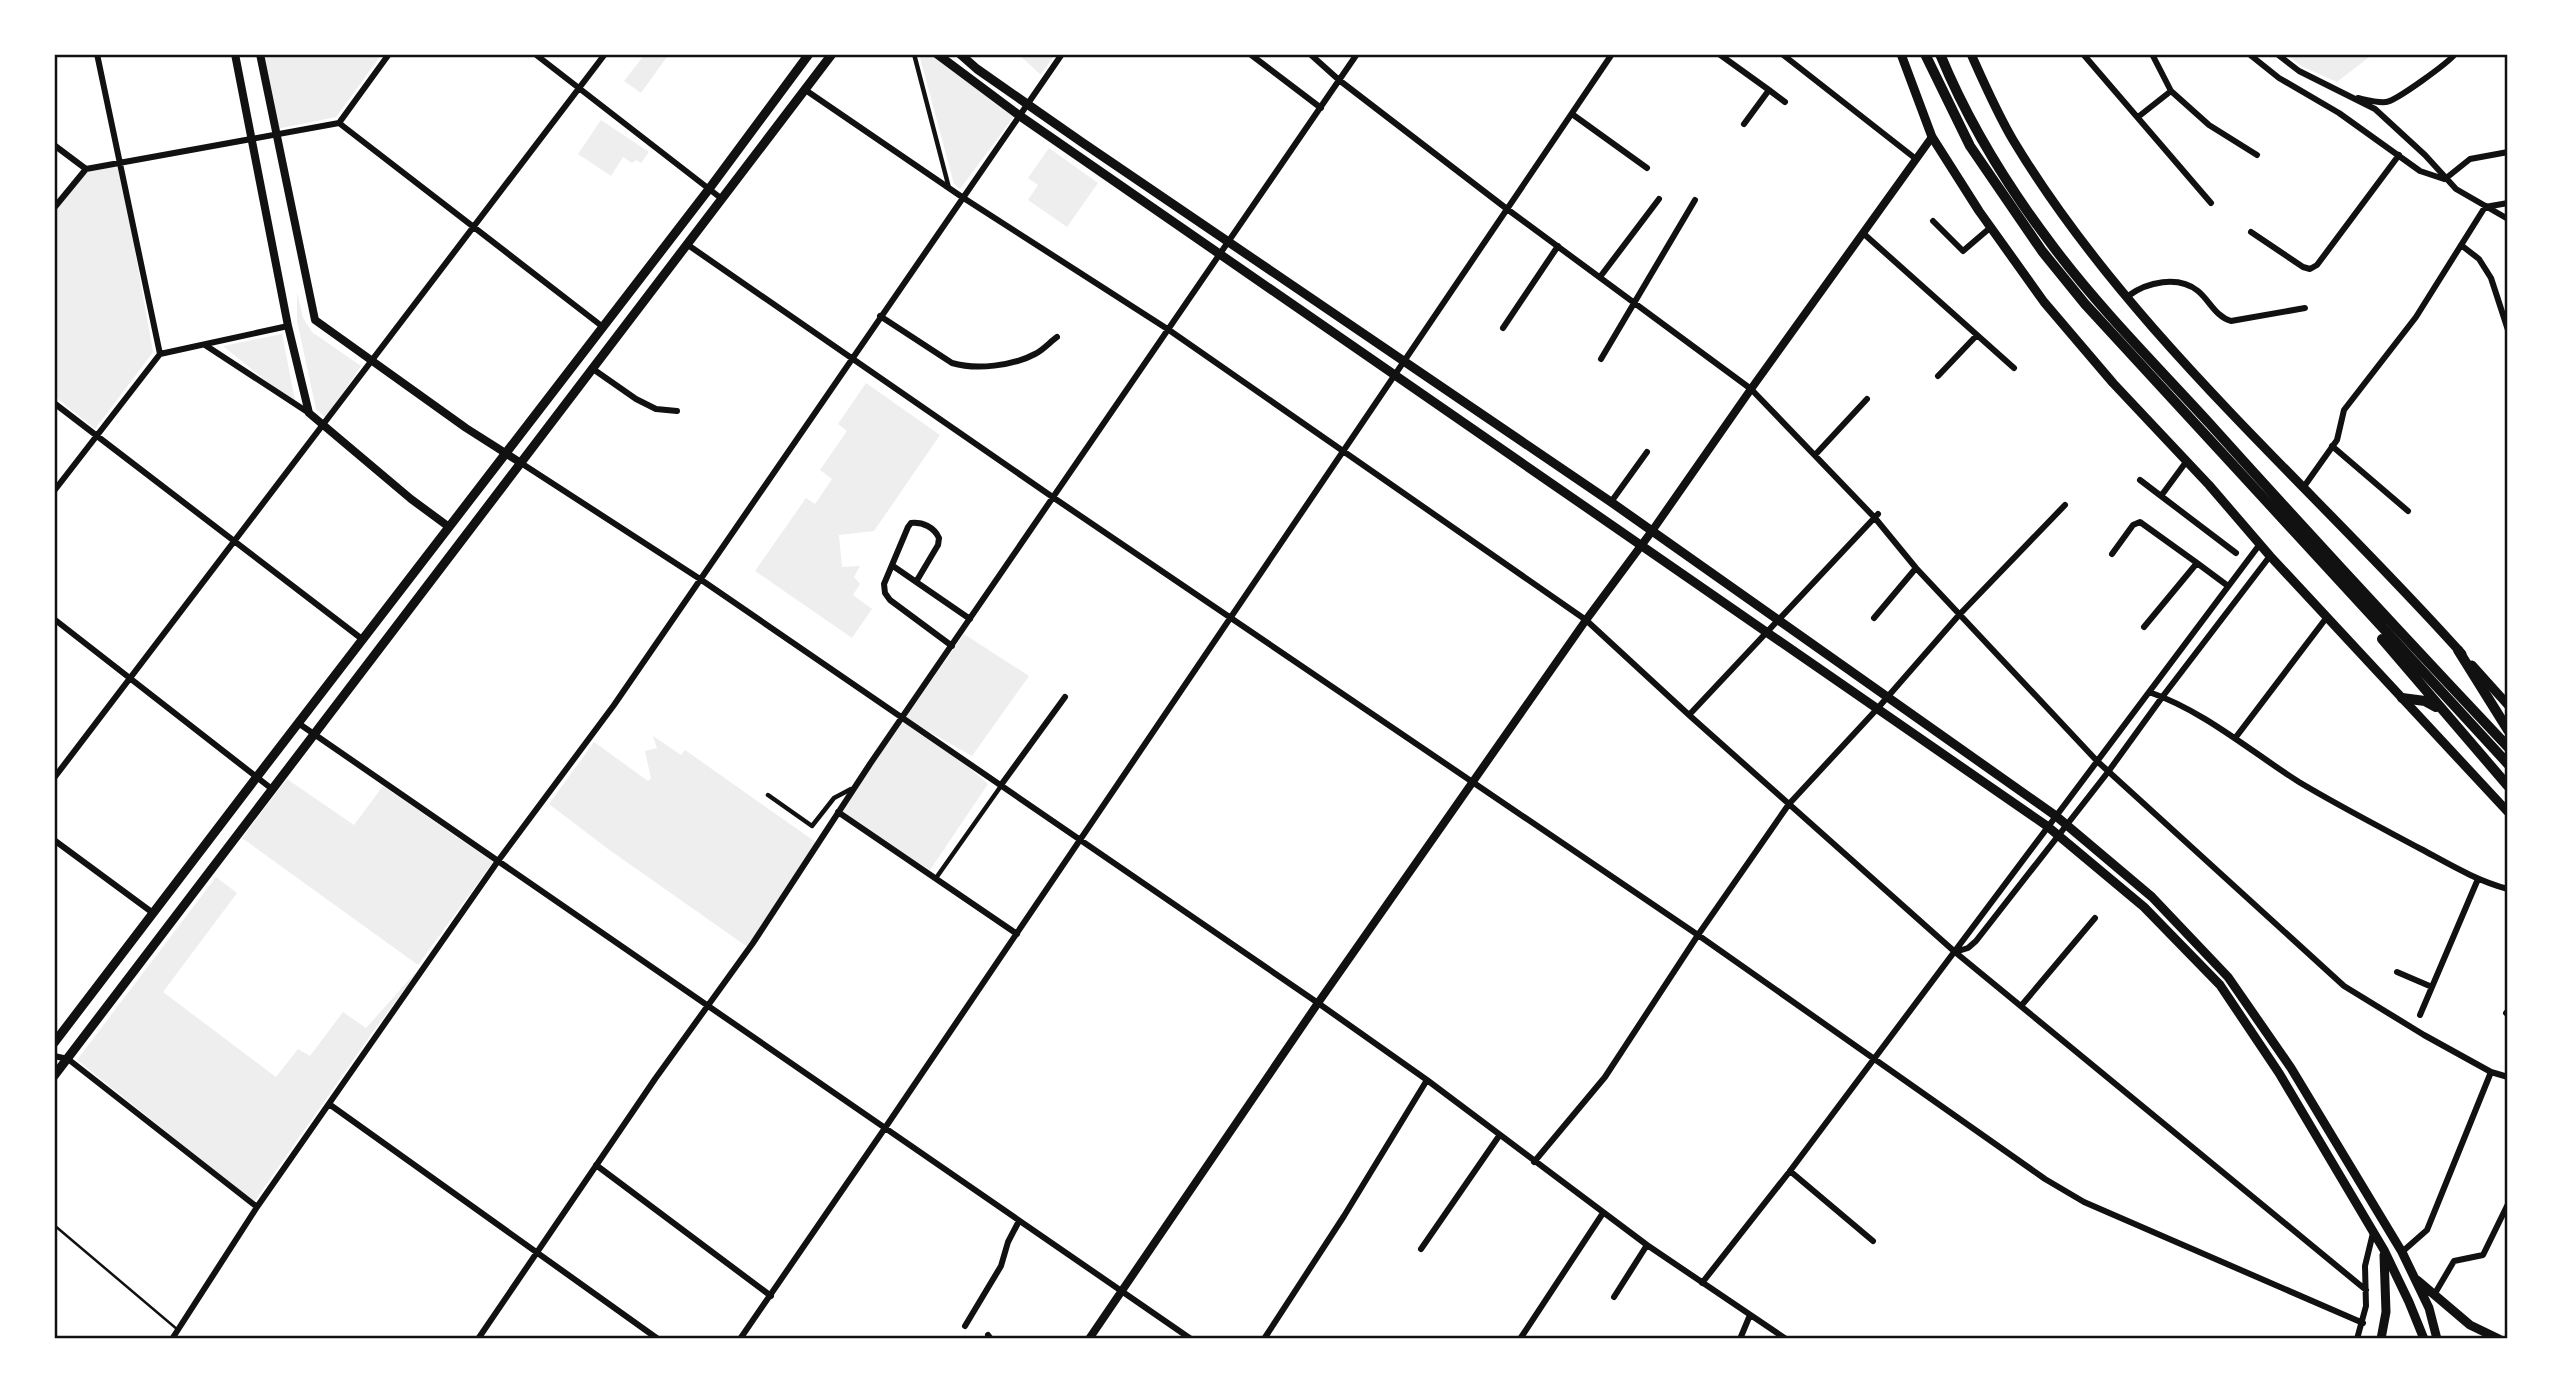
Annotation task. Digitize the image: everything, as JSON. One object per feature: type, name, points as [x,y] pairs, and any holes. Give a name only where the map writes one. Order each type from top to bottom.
[{"type":"highway","points":[[1926,54],[1978,150],[2009,200],[2045,249],[2106,320],[2508,758]]},
{"type":"highway","points":[[1926,54],[1970,146],[2042,251],[2085,304],[2508,764]]},
{"type":"highway","points":[[1940,54],[1961,100],[1992,155],[2016,195],[2053,247],[2259,480],[2325,548],[2383,615],[2508,744]]},
{"type":"highway","points":[[1945,54],[1964,98],[1983,132],[2034,214],[2061,250],[2508,744]]},
{"type":"highway","points":[[2349,586],[2380,635],[2508,786]]},
{"type":"highway","points":[[2458,650],[2508,730]]},
{"type":"highway","points":[[2402,698],[2425,701],[2434,706],[2508,771]]},
{"type":"main road","points":[[54,1043],[709,189],[809,54]]},
{"type":"main road","points":[[54,1076],[832,54]]},
{"type":"main road","points":[[937,54],[1020,116],[2047,826],[2144,908],[2220,985],[2279,1073],[2384,1250],[2424,1339]]},
{"type":"main road","points":[[960,54],[1027,105],[1611,502],[2056,816],[2152,897],[2228,976],[2291,1068],[2402,1252],[2429,1308],[2437,1339]]},
{"type":"main road","points":[[1901,54],[1932,137],[2044,302],[2113,383],[2209,485],[2270,556],[2508,812]]},
{"type":"main road","points":[[1971,54],[2013,139],[2079,238],[2166,341],[2508,705]]},
{"type":"main road","points":[[2381,1339],[2386,1312],[2384,1250]]},
{"type":"main road","points":[[2414,1277],[2470,1325],[2500,1339]]},
{"type":"street","points":[[97,54],[160,354]]},
{"type":"street","points":[[235,54],[288,326],[309,412]]},
{"type":"street","points":[[260,54],[315,320],[505,453],[700,579],[1318,1003],[1427,1080],[1647,1245],[1786,1339]]},
{"type":"street","points":[[54,208],[86,169],[339,123],[389,54]]},
{"type":"street","points":[[535,54],[722,199]]},
{"type":"street","points":[[54,778],[605,54]]},
{"type":"street","points":[[914,54],[949,188]]},
{"type":"street","points":[[172,1339],[329,1104],[498,861],[614,705],[1062,54]]},
{"type":"street","points":[[1250,54],[1321,108]]},
{"type":"street","points":[[1310,54],[1339,80],[1507,209],[1751,389],[1876,516],[1916,568],[2097,761],[2344,986],[2424,1035],[2491,1072],[2508,1077]]},
{"type":"street","points":[[478,1339],[706,1005],[753,943],[902,717],[1357,54]]},
{"type":"street","points":[[740,1339],[1612,54]]},
{"type":"street","points":[[1720,54],[1785,102]]},
{"type":"street","points":[[1782,54],[1916,159]]},
{"type":"street","points":[[2083,54],[2211,203]]},
{"type":"street","points":[[2152,54],[2171,91],[2209,125],[2257,155]]},
{"type":"street","points":[[2249,54],[2279,78],[2340,113],[2420,171],[2445,179]]},
{"type":"street","points":[[2277,54],[2299,71],[2375,109],[2434,164],[2445,179],[2485,207],[2508,219]]},
{"type":"street","points":[[2350,97],[2379,102],[2396,99],[2437,71],[2455,54]]},
{"type":"street","points":[[804,89],[962,197],[1169,330],[1586,620],[1955,952],[2366,1290]]},
{"type":"street","points":[[1744,124],[1769,90]]},
{"type":"street","points":[[2138,117],[2171,91]]},
{"type":"street","points":[[1572,114],[1647,168]]},
{"type":"street","points":[[339,123],[603,327]]},
{"type":"street","points":[[1089,1339],[1318,1003],[1586,620],[1932,137]]},
{"type":"street","points":[[54,145],[86,169]]},
{"type":"street","points":[[2445,179],[2470,159],[2508,152]]},
{"type":"street","points":[[2251,232],[2303,267],[2311,269],[2317,265],[2399,155]]},
{"type":"street","points":[[1600,277],[1659,199]]},
{"type":"street","points":[[1601,359],[1695,200]]},
{"type":"street","points":[[2303,488],[2337,440],[2344,410],[2416,317],[2485,207],[2508,203]]},
{"type":"street","points":[[1933,221],[1963,251],[1991,227]]},
{"type":"street","points":[[1864,234],[2014,368]]},
{"type":"street","points":[[688,245],[1054,498],[1698,935],[1872,1060],[2045,1179],[2084,1202],[2363,1323]]},
{"type":"street","points":[[1503,328],[1558,246]]},
{"type":"street","points":[[2461,246],[2479,259],[2491,278],[2508,330]]},
{"type":"street","points":[[2128,296],[2138,289],[2154,284],[2181,283],[2197,290],[2222,318],[2231,321],[2305,308]]},
{"type":"street","points":[[880,316],[953,363],[964,366],[984,367],[1035,354],[1057,337]]},
{"type":"street","points":[[54,491],[160,354],[288,326]]},
{"type":"street","points":[[1938,376],[1977,335]]},
{"type":"street","points":[[205,345],[309,412],[322,426],[449,527]]},
{"type":"street","points":[[593,369],[636,399],[656,409],[677,411]]},
{"type":"street","points":[[1815,454],[1867,399]]},
{"type":"street","points":[[54,403],[362,639]]},
{"type":"street","points":[[2332,446],[2408,511]]},
{"type":"street","points":[[1611,502],[1647,452]]},
{"type":"street","points":[[2161,496],[2186,462]]},
{"type":"street","points":[[2140,480],[2236,553]]},
{"type":"street","points":[[1534,1162],[1605,1077],[1788,804],[1877,709],[1959,615],[2065,505]]},
{"type":"street","points":[[1689,715],[1876,516]]},
{"type":"street","points":[[2112,554],[2133,525],[2140,522],[2228,586]]},
{"type":"street","points":[[916,582],[938,545],[939,538],[931,527],[911,523],[884,584],[885,593],[890,600],[952,646]]},
{"type":"street","points":[[1702,1283],[1790,1171],[2260,544]]},
{"type":"street","points":[[1955,952],[1968,948],[1976,941],[2108,772],[2270,556]]},
{"type":"street","points":[[2144,627],[2197,563]]},
{"type":"street","points":[[893,566],[970,619]]},
{"type":"street","points":[[1874,618],[1916,568]]},
{"type":"street","points":[[2236,737],[2327,617]]},
{"type":"street","points":[[54,619],[272,789]]},
{"type":"street","points":[[2149,691],[2163,696],[2236,737],[2299,781],[2478,879],[2508,889]]},
{"type":"street","points":[[936,878],[1065,698]]},
{"type":"street","points":[[298,723],[1191,1339]]},
{"type":"street","points":[[768,795],[812,826],[834,799],[855,787]]},
{"type":"street","points":[[838,813],[1017,934]]},
{"type":"street","points":[[54,840],[153,913]]},
{"type":"street","points":[[2420,1015],[2478,879]]},
{"type":"street","points":[[2021,1006],[2095,918]]},
{"type":"street","points":[[2397,972],[2432,987]]},
{"type":"street","points":[[54,1056],[68,1059],[257,1208]]},
{"type":"street","points":[[2402,1252],[2427,1230],[2491,1072]]},
{"type":"street","points":[[1264,1339],[1344,1216],[1427,1080]]},
{"type":"street","points":[[329,1104],[658,1339]]},
{"type":"street","points":[[1421,1249],[1499,1136]]},
{"type":"street","points":[[596,1165],[771,1296]]},
{"type":"street","points":[[1790,1171],[1873,1241]]},
{"type":"street","points":[[2434,1294],[2455,1261],[2483,1255],[2508,1204]]},
{"type":"street","points":[[1520,1339],[1603,1213]]},
{"type":"street","points":[[965,1326],[1001,1266],[1008,1242],[1019,1221]]},
{"type":"street","points":[[2357,1339],[2363,1323],[2365,1266],[2374,1233]]},
{"type":"street","points":[[1614,1297],[1647,1245]]},
{"type":"street","points":[[1740,1339],[1750,1315]]},
{"type":"lane","points":[[54,1225],[178,1330]]},
{"type":"shaded area","points":[[263,54],[382,54],[336,117],[277,129]]},
{"type":"shaded area","points":[[645,54],[669,54],[641,93],[624,81]]},
{"type":"shaded area","points":[[919,54],[931,54],[1015,115],[960,189],[954,184]]},
{"type":"shaded area","points":[[1018,54],[1055,54],[1041,75]]},
{"type":"shaded area","points":[[2286,54],[2373,54],[2337,82],[2301,66]]},
{"type":"shaded area","points":[[601,120],[649,152],[641,163],[636,160],[632,163],[623,157],[611,176],[578,154]]},
{"type":"shaded area","points":[[1049,148],[1098,183],[1067,227],[1028,200],[1038,185],[1028,178]]},
{"type":"shaded area","points":[[119,161],[153,352],[95,429],[54,396],[54,213],[86,169]]},
{"type":"shaded area","points":[[297,292],[303,318],[312,332],[361,366],[326,418],[316,409],[297,321]]},
{"type":"shaded area","points":[[282,334],[296,405],[223,346]]},
{"type":"shaded area","points":[[866,383],[940,435],[874,531],[839,535],[842,567],[860,566],[854,577],[860,584],[853,595],[872,609],[852,638],[755,571],[806,498],[815,504],[832,479],[820,470],[847,431],[838,424]]},
{"type":"shaded area","points":[[964,634],[1029,676],[972,756],[905,718]]},
{"type":"shaded area","points":[[904,720],[951,752],[988,784],[930,870],[839,812]]},
{"type":"shaded area","points":[[653,736],[681,755],[685,750],[817,843],[749,948],[549,804],[594,742],[648,781],[651,778],[645,751],[657,748]]},
{"type":"shaded area","points":[[287,779],[354,825],[383,786],[493,862],[418,965],[242,838]]},
{"type":"shaded area","points":[[216,877],[237,893],[163,992],[276,1077],[298,1049],[310,1056],[343,1012],[366,1028],[426,961],[372,1033],[254,1202],[77,1060]]}]
